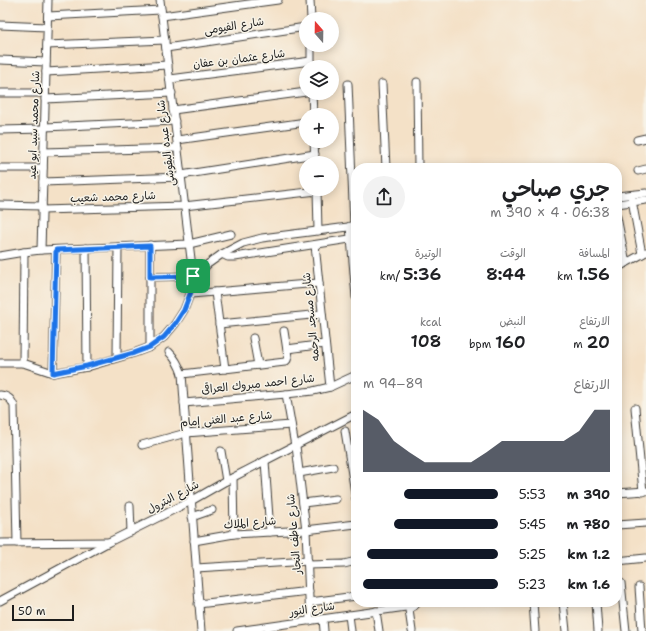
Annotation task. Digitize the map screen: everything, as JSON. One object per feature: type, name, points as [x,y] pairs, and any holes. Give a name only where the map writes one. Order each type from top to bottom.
[{"type":"street","name":"شارع محمد سيد ابو عيد","points":[[41,250],[48,0]]},
{"type":"street","name":"شارع عبده البقوشى","points":[[160,0],[193,280]]},
{"type":"street","points":[[48,16],[162,13],[278,0]]},
{"type":"street","points":[[310,0],[310,12]]},
{"type":"street","points":[[0,25],[47,27]]},
{"type":"street","name":"شارع الفيومى","points":[[166,48],[299,28]]},
{"type":"street","points":[[47,45],[165,40]]},
{"type":"street","points":[[0,60],[46,62]]},
{"type":"street","points":[[46,72],[168,65]]},
{"type":"street","name":"شارع عثمان بن عفان","points":[[170,79],[299,65]]},
{"type":"street","points":[[417,82],[418,163]]},
{"type":"street","points":[[348,84],[351,169]]},
{"type":"street","points":[[382,84],[386,163]]},
{"type":"street","points":[[0,92],[45,96],[172,93]]},
{"type":"street","points":[[174,110],[299,93]]},
{"type":"street","points":[[0,130],[175,121]]},
{"type":"street","points":[[44,152],[177,144],[299,123]]},
{"type":"street","points":[[637,140],[646,138]]},
{"type":"street","points":[[43,182],[181,176],[315,154],[315,148]]},
{"type":"street","points":[[0,168],[43,168]]},
{"type":"street","name":"شارع محمد شعيب","points":[[0,205],[42,208],[184,206],[299,192]]},
{"type":"street","points":[[622,202],[646,193]]},
{"type":"street","points":[[317,196],[318,231]]},
{"type":"street","points":[[622,197],[646,200]]},
{"type":"street","points":[[622,265],[644,253],[632,198]]},
{"type":"street","points":[[150,277],[193,280],[208,264],[222,254],[243,243],[262,238],[351,226]]},
{"type":"street","points":[[0,256],[41,250],[189,244],[231,234]]},
{"type":"street","points":[[222,254],[228,257],[235,257],[351,239]]},
{"type":"street","points":[[622,243],[626,263]]},
{"type":"street","name":"شارع مسجد الرحمه","points":[[315,245],[330,387]]},
{"type":"street","points":[[150,246],[150,347]]},
{"type":"street","points":[[117,357],[118,247]]},
{"type":"street","points":[[86,248],[87,366]]},
{"type":"street","points":[[53,373],[56,250]]},
{"type":"street","points":[[23,363],[24,252]]},
{"type":"street","points":[[0,363],[23,363],[53,373],[87,366],[150,347],[164,337],[184,310],[191,294],[193,280]]},
{"type":"street","points":[[191,294],[319,283]]},
{"type":"street","points":[[215,292],[225,369]]},
{"type":"street","points":[[219,324],[322,314]]},
{"type":"street","points":[[182,374],[286,361],[288,357],[284,331]]},
{"type":"street","points":[[253,338],[258,365]]},
{"type":"street","points":[[286,349],[325,344]]},
{"type":"street","points":[[169,352],[178,362],[182,374],[201,631]]},
{"type":"street","name":"شارع احمد مبروك العراقى","points":[[184,403],[313,391],[330,387],[351,378]]},
{"type":"street","name":"شارع عاطف النجار","points":[[286,394],[299,473],[306,530],[310,621]]},
{"type":"street","points":[[0,395],[6,396],[12,400],[14,406],[17,543]]},
{"type":"street","points":[[622,493],[644,492],[635,408]]},
{"type":"street","name":"شارع البترول","points":[[0,601],[109,542],[191,501],[229,479],[351,417]]},
{"type":"street","name":"شارع عبد الغنى إمام","points":[[142,445],[186,433],[290,425]]},
{"type":"street","points":[[344,431],[351,471]]},
{"type":"street","points":[[221,451],[229,479],[234,534]]},
{"type":"street","points":[[264,462],[270,532]]},
{"type":"street","points":[[299,473],[333,467]]},
{"type":"street","points":[[303,503],[336,499]]},
{"type":"street","points":[[130,506],[131,532]]},
{"type":"street","points":[[192,518],[212,510]]},
{"type":"street","points":[[622,525],[646,523]]},
{"type":"street","name":"شارع الملاك","points":[[194,541],[234,534],[306,530],[351,525]]},
{"type":"street","points":[[0,543],[109,542]]},
{"type":"street","points":[[622,560],[646,558]]},
{"type":"street","points":[[196,568],[308,563],[344,564],[351,562]]},
{"type":"street","points":[[638,587],[642,631]]},
{"type":"street","points":[[198,604],[309,591]]},
{"type":"street","points":[[622,593],[626,631]]},
{"type":"street","points":[[310,602],[351,597]]},
{"type":"street","name":"شارع النور","points":[[237,631],[398,607]]},
{"type":"street","points":[[411,607],[409,612],[412,631]]},
{"type":"street","points":[[533,607],[535,631]]},
{"type":"street","points":[[564,607],[566,631]]},
{"type":"street","points":[[596,607],[598,631]]},
{"type":"street","points":[[376,611],[379,631]]},
{"type":"street","points":[[349,615],[351,631]]},
{"type":"street","points":[[323,619],[324,631]]},
{"type":"route","points":[[150,246],[150,277],[193,276],[194,284],[184,310],[164,337],[150,347],[87,366],[53,373],[56,250],[150,246]]}]
